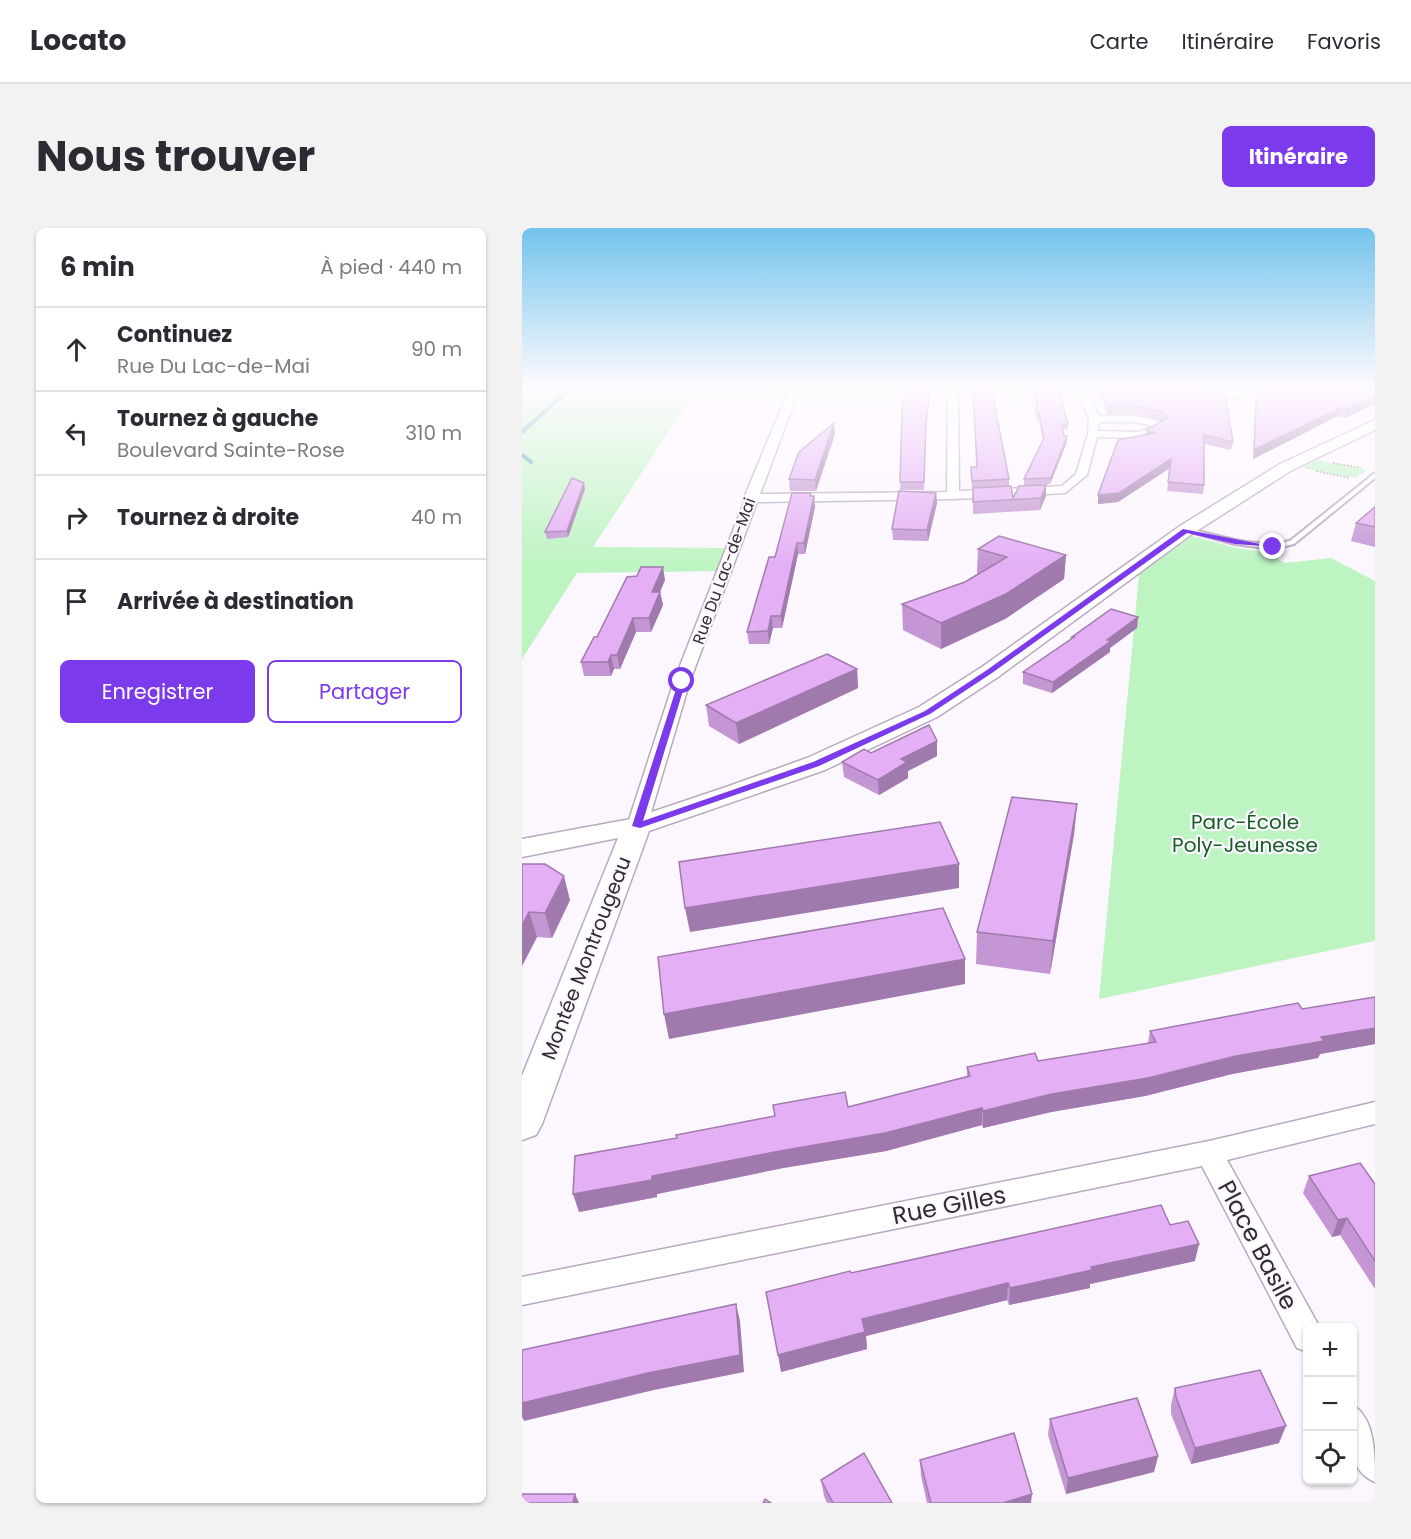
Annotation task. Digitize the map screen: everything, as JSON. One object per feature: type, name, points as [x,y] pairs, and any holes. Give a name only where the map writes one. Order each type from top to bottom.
[{"type":"street","name":"Rue Du Lac-de-Mai","points":[[637,826],[682,681],[771,446]]},
{"type":"street","points":[[953,446],[953,495]]},
{"type":"street","points":[[750,498],[953,495],[1065,489],[1081,475],[1089,446]]},
{"type":"street","points":[[522,848],[637,826],[816,764],[928,712],[990,672],[1186,531],[1298,462],[1330,446]]},
{"type":"street","name":"Montée Montrougeau","points":[[522,1124],[637,826]]},
{"type":"street","name":"Rue Gilles","points":[[522,1291],[1209,1153],[1375,1113]]},
{"type":"street","name":"Place Basile","points":[[1209,1153],[1303,1328]]},
{"type":"street","points":[[1357,1430],[1375,1464]]},
{"type":"lane","points":[[1186,531],[1235,542],[1273,547],[1292,543],[1375,476]]},
{"type":"path","points":[[1298,462],[1364,469]]},
{"type":"path","points":[[1298,462],[1367,482]]},
{"type":"green space","points":[[522,446],[659,446],[593,547],[733,548],[725,571],[577,573],[522,659]]},
{"type":"green space","points":[[1317,460],[1367,470],[1356,478],[1302,468]]},
{"type":"green space","name":"Parc-École Poly-Jeunesse","points":[[1192,536],[1236,548],[1265,552],[1285,563],[1331,558],[1375,581],[1375,941],[1099,999],[1139,575]]},
{"type":"building","points":[[806,446],[826,446],[815,480],[789,479],[799,452]]},
{"type":"building","points":[[901,446],[925,446],[924,482],[900,482]]},
{"type":"building","points":[[976,446],[1003,446],[1009,479],[972,481],[971,467],[977,467]]},
{"type":"building","points":[[1040,446],[1063,446],[1051,478],[1024,479]]},
{"type":"building","points":[[1116,446],[1204,446],[1204,485],[1168,482],[1171,459],[1119,493],[1098,495]]},
{"type":"building","points":[[572,478],[584,483],[567,531],[545,532]]},
{"type":"building","points":[[1046,485],[1041,498],[973,502],[973,488],[1011,486],[1013,498],[1019,486]]},
{"type":"building","points":[[899,491],[936,493],[927,530],[892,529]]},
{"type":"building","points":[[792,493],[811,493],[810,496],[814,496],[804,543],[797,543],[781,616],[771,616],[768,631],[747,632],[769,557],[775,557]]},
{"type":"building","points":[[1375,507],[1375,527],[1356,523]]},
{"type":"building","points":[[999,536],[1066,555],[1006,594],[941,623],[902,604],[965,582],[1007,557],[978,549]]},
{"type":"building","points":[[641,567],[663,567],[652,592],[660,592],[649,618],[633,618],[617,655],[611,655],[608,662],[581,662],[594,637],[597,637],[627,577],[637,576]]},
{"type":"building","points":[[1111,609],[1138,617],[1107,640],[1111,641],[1053,682],[1023,672],[1074,637],[1072,637]]},
{"type":"building","points":[[827,654],[857,669],[736,723],[706,705]]},
{"type":"building","points":[[929,725],[937,741],[901,759],[907,762],[878,780],[842,762],[864,749],[871,753]]},
{"type":"building","points":[[1012,797],[1077,804],[1053,941],[977,932]]},
{"type":"building","points":[[940,822],[959,864],[685,908],[679,862]]},
{"type":"building","points":[[522,864],[545,864],[564,876],[545,913],[529,912],[522,926]]},
{"type":"building","points":[[943,908],[965,959],[664,1014],[658,957]]},
{"type":"building","points":[[1375,997],[1375,1028],[1321,1037],[1324,1041],[1236,1056],[1148,1078],[1052,1094],[983,1111],[982,1108],[885,1133],[652,1176],[652,1180],[573,1194],[575,1156],[677,1138],[676,1135],[775,1116],[773,1105],[845,1092],[848,1107],[970,1076],[967,1067],[1035,1053],[1038,1061],[1156,1042],[1150,1031],[1298,1003],[1302,1009]]},
{"type":"building","points":[[1360,1163],[1375,1184],[1375,1261],[1347,1218],[1338,1220],[1309,1176]]},
{"type":"building","points":[[1161,1205],[1170,1225],[1188,1221],[1199,1244],[1091,1267],[1092,1270],[1010,1288],[1008,1283],[862,1319],[865,1332],[778,1355],[766,1292],[850,1271],[851,1273]]},
{"type":"building","points":[[736,1304],[740,1355],[648,1373],[522,1403],[522,1350]]},
{"type":"building","points":[[1260,1370],[1286,1426],[1195,1448],[1176,1397],[1175,1388]]},
{"type":"building","points":[[1137,1398],[1158,1456],[1068,1478],[1050,1419]]},
{"type":"building","points":[[1014,1433],[1032,1494],[1003,1503],[931,1503],[920,1460]]},
{"type":"building","points":[[864,1453],[892,1503],[833,1503],[821,1480]]},
{"type":"building","points":[[522,1494],[575,1494],[573,1503],[522,1503]]},
{"type":"waterway","points":[[522,455],[531,462]]},
{"type":"route","points":[[682,681],[637,826],[816,764],[928,712],[990,672],[1053,624],[1186,531],[1235,542],[1273,547]]}]
